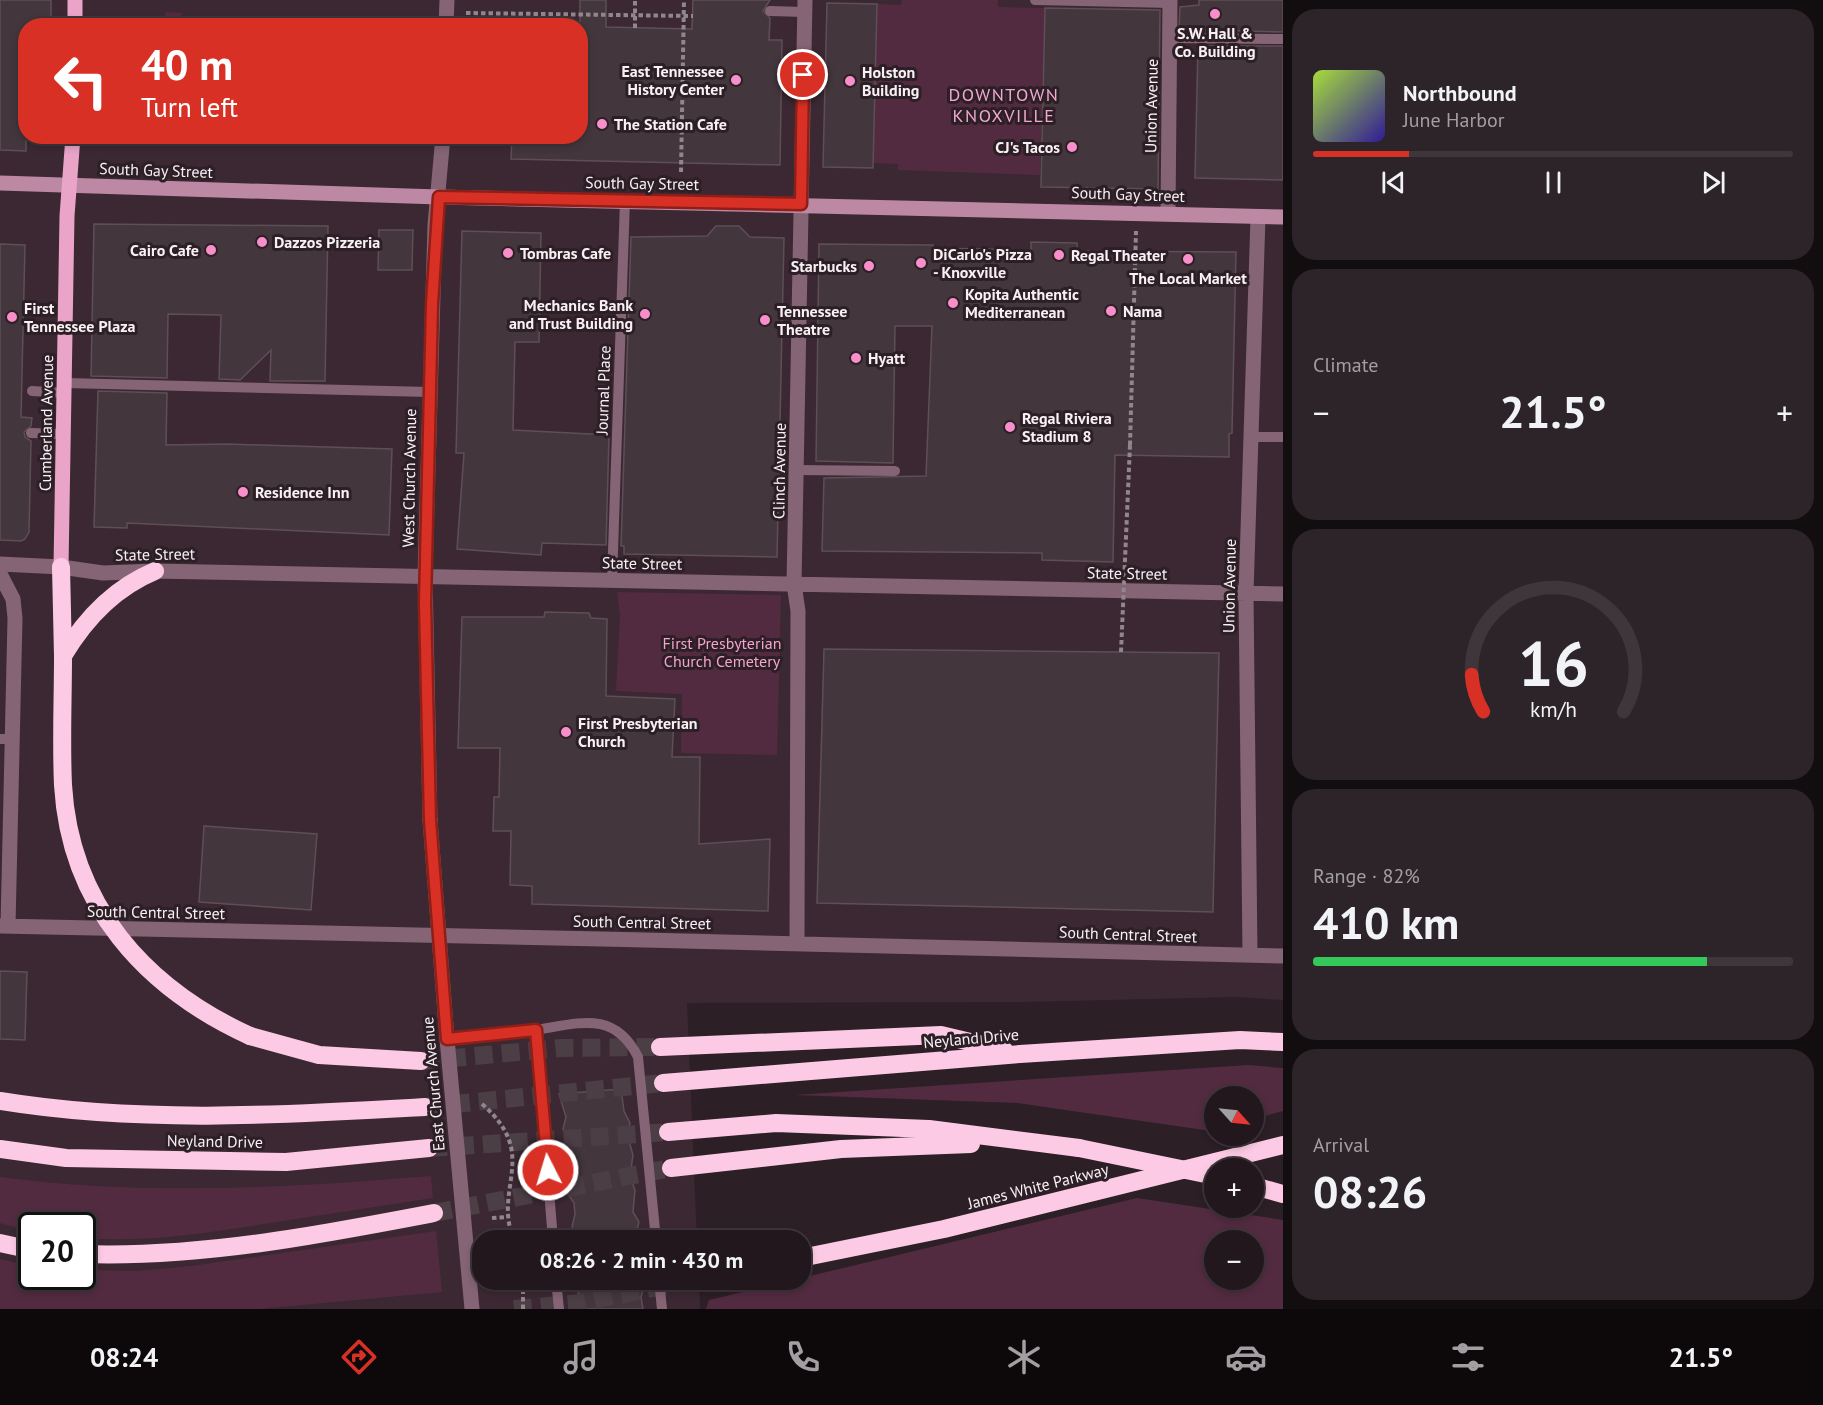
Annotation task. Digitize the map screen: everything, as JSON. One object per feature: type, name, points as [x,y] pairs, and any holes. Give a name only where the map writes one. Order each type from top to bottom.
[{"type":"highway","points":[[61,567],[63,786],[69,828],[80,866],[94,899],[113,930],[135,957],[159,979],[215,1019],[250,1036],[319,1055],[421,1061]]},
{"type":"highway","points":[[63,657],[88,619],[108,600],[138,578],[154,571]]},
{"type":"highway","points":[[660,1047],[941,1035],[1020,1054]]},
{"type":"highway","name":"Neyland Drive","points":[[663,1083],[1020,1054],[1240,1040],[1283,1042]]},
{"type":"highway","name":"Neyland Drive","points":[[0,1101],[64,1112],[267,1115],[425,1107]]},
{"type":"highway","points":[[668,1132],[776,1123],[929,1129],[1078,1148],[1204,1174]]},
{"type":"highway","points":[[671,1168],[841,1149],[1020,1142]]},
{"type":"highway","name":"James White Parkway","points":[[811,1256],[944,1229],[1283,1145]]},
{"type":"highway","name":"Neyland Drive","points":[[0,1149],[66,1158],[286,1162],[429,1149]]},
{"type":"highway","points":[[96,1255],[131,1256],[179,1253],[349,1230],[434,1213]]},
{"type":"highway","points":[[0,1243],[18,1247]]},
{"type":"main road","points":[[75,0],[75,18]]},
{"type":"main road","name":"Cumberland Avenue","points":[[61,567],[64,388],[73,144]]},
{"type":"main road","name":"South Gay Street","points":[[0,183],[439,197],[1283,217]]},
{"type":"street","points":[[446,18],[447,0]]},
{"type":"street","name":"Union Avenue","points":[[1168,213],[1170,2]]},
{"type":"street","name":"Clinch Avenue","points":[[797,942],[798,611],[794,584],[804,6]]},
{"type":"street","name":"West Church Avenue","points":[[430,820],[425,576],[435,225],[442,144]]},
{"type":"street","name":"Union Avenue","points":[[1250,955],[1246,593],[1258,217]]},
{"type":"street","name":"State Street","points":[[0,564],[61,567],[103,573],[154,571],[1283,594]]},
{"type":"street","points":[[0,573],[13,599],[15,618],[7,739],[4,926]]},
{"type":"street","name":"East Church Avenue","points":[[430,820],[447,1039],[472,1309]]},
{"type":"street","name":"South Central Street","points":[[4,926],[408,936],[797,942],[1283,956]]},
{"type":"lane","points":[[1035,0],[1170,2]]},
{"type":"lane","points":[[770,11],[804,6]]},
{"type":"lane","points":[[1170,39],[1283,39]]},
{"type":"lane","name":"Journal Place","points":[[612,580],[625,200]]},
{"type":"lane","points":[[32,391],[64,388],[429,392]]},
{"type":"lane","points":[[31,433],[63,434]]},
{"type":"lane","points":[[1252,436],[1283,437]]},
{"type":"lane","points":[[796,470],[895,471]]},
{"type":"lane","points":[[447,1039],[536,1030],[584,1022],[602,1023],[618,1030],[630,1041],[638,1057],[641,1074],[655,1230]]},
{"type":"lane","points":[[536,1030],[552,1230]]},
{"type":"lane","points":[[557,1290],[559,1309]]},
{"type":"lane","points":[[660,1290],[662,1309]]},
{"type":"path","points":[[635,0],[635,28]]},
{"type":"path","points":[[681,172],[684,0]]},
{"type":"path","points":[[466,13],[693,16]]},
{"type":"path","points":[[1121,652],[1130,445],[1136,212]]},
{"type":"path","points":[[482,1104],[491,1112],[504,1131],[513,1154],[507,1217],[511,1230]]},
{"type":"path","points":[[492,1218],[507,1217]]},
{"type":"path","points":[[523,1290],[523,1309]]},
{"type":"shaded area","points":[[0,0],[1283,0],[1283,1000],[1237,997],[1023,1002],[687,1003],[697,1230],[472,1230],[472,1290],[699,1290],[700,1309],[0,1309]]},
{"type":"green space","points":[[902,0],[998,0],[998,7],[1045,8],[1040,175],[898,170],[898,164],[873,163],[877,4],[901,5]]},
{"type":"green space","points":[[166,12],[183,13],[179,18],[164,18]]},
{"type":"green space","name":"First Presbyterian Church Cemetery","points":[[617,592],[781,595],[777,755],[681,753],[682,694],[616,691],[620,615]]},
{"type":"green space","points":[[1248,1065],[1283,1068],[1283,1111],[1264,1116],[1264,1086],[1204,1086],[1204,1130],[1017,1103],[794,1095]]},
{"type":"green space","points":[[431,1176],[433,1198],[223,1230],[130,1239],[96,1239],[96,1212],[18,1212],[18,1228],[0,1223],[0,1177],[107,1187],[215,1188],[323,1184]]},
{"type":"green space","points":[[1137,1198],[1204,1208],[1204,1218],[1264,1217],[1283,1220],[1283,1309],[706,1309],[709,1300],[751,1290],[811,1290],[811,1276]]},
{"type":"green space","points":[[436,1231],[442,1292],[260,1309],[0,1309],[0,1259],[18,1263],[18,1290],[96,1290],[96,1270],[136,1271],[191,1266]]},
{"type":"building","points":[[0,0],[51,0],[51,18],[18,18],[18,144],[26,144],[26,151],[0,150]]},
{"type":"building","points":[[580,0],[606,0],[606,27],[692,29],[693,0],[770,0],[763,11],[770,18],[769,40],[782,40],[780,165],[511,159],[512,144],[588,144],[588,18],[580,18]]},
{"type":"building","points":[[1199,0],[1283,0],[1283,32],[1179,29],[1180,7],[1199,5]]},
{"type":"building","name":"Holston Building","points":[[827,3],[877,4],[873,168],[823,167]]},
{"type":"building","points":[[1045,8],[1160,10],[1158,189],[1041,187]]},
{"type":"building","points":[[1198,46],[1283,46],[1283,180],[1195,178]]},
{"type":"building","points":[[94,224],[328,226],[325,381],[270,381],[271,350],[240,380],[219,379],[221,315],[168,314],[167,378],[91,376]]},
{"type":"building","points":[[716,226],[739,226],[750,237],[784,238],[777,557],[624,554],[624,546],[621,546],[631,237],[707,236]]},
{"type":"building","points":[[379,230],[413,230],[412,270],[378,270]]},
{"type":"building","points":[[462,231],[541,233],[539,342],[515,342],[513,430],[609,435],[606,545],[542,543],[541,555],[457,549],[464,453],[456,453]]},
{"type":"building","points":[[1031,242],[1077,243],[1077,251],[1236,252],[1232,433],[1229,434],[1229,457],[1115,455],[1113,562],[1042,560],[1042,553],[822,551],[824,478],[926,476],[932,326],[895,326],[893,463],[816,461],[819,244],[933,245],[933,248],[1031,250]]},
{"type":"building","points":[[0,244],[25,245],[21,417],[32,418],[31,426],[24,432],[25,437],[31,441],[29,532],[21,541],[0,540]]},
{"type":"building","name":"Residence Inn","points":[[98,391],[167,393],[166,445],[227,444],[392,449],[389,535],[127,523],[127,528],[94,527]]},
{"type":"building","name":"First Presbyterian Church","points":[[545,612],[589,613],[591,618],[607,619],[606,696],[675,699],[672,757],[700,757],[699,844],[770,839],[768,911],[532,904],[532,886],[510,885],[511,831],[493,831],[494,797],[499,797],[500,748],[458,748],[462,617],[544,617]]},
{"type":"building","points":[[824,649],[1219,653],[1213,912],[817,903]]},
{"type":"building","points":[[204,826],[317,834],[311,910],[199,902]]},
{"type":"building","points":[[0,971],[27,972],[25,1040],[0,1039]]},
{"type":"building","points":[[621,1089],[624,1111],[630,1123],[627,1134],[633,1155],[630,1176],[635,1190],[633,1212],[639,1222],[637,1230],[573,1230],[574,1203],[568,1194],[571,1171],[566,1162],[568,1140],[563,1129],[566,1117],[559,1094]]},
{"type":"building","points":[[578,1290],[643,1290],[641,1297],[643,1309],[583,1309]]},
{"type":"tunnel","points":[[421,1061],[561,1048],[660,1047]]},
{"type":"tunnel","points":[[425,1107],[663,1083]]},
{"type":"tunnel","points":[[429,1148],[668,1132]]},
{"type":"tunnel","points":[[434,1213],[671,1168]]},
{"type":"tunnel","points":[[514,1309],[581,1303],[644,1290]]},
{"type":"place","name":"S.W. Hall & Co. Building","points":[[1215,14]]},
{"type":"place","name":"East Tennessee History Center","points":[[736,80]]},
{"type":"place","name":"Holston Building","points":[[850,81]]},
{"type":"place","name":"The Station Cafe","points":[[602,124]]},
{"type":"place","name":"CJ's Tacos","points":[[1072,147]]},
{"type":"place","name":"Dazzos Pizzeria","points":[[262,242]]},
{"type":"place","name":"Cairo Cafe","points":[[211,250]]},
{"type":"place","name":"Tombras Cafe","points":[[508,253]]},
{"type":"place","name":"Regal Theater","points":[[1059,255]]},
{"type":"place","name":"The Local Market","points":[[1188,259]]},
{"type":"place","name":"DiCarlo's Pizza - Knoxville","points":[[921,263]]},
{"type":"place","name":"Starbucks","points":[[869,266]]},
{"type":"place","name":"Kopita Authentic Mediterranean","points":[[953,303]]},
{"type":"place","name":"Nama","points":[[1111,311]]},
{"type":"place","name":"Mechanics Bank and Trust Building","points":[[645,314]]},
{"type":"place","name":"First Tennessee Plaza","points":[[12,317]]},
{"type":"place","name":"Tennessee Theatre","points":[[765,320]]},
{"type":"place","name":"Hyatt","points":[[856,358]]},
{"type":"place","name":"Regal Riviera Stadium 8","points":[[1010,427]]},
{"type":"place","name":"Residence Inn","points":[[243,492]]},
{"type":"place","name":"First Presbyterian Church","points":[[566,732]]},
{"type":"district","name":"DOWNTOWN KNOXVILLE","points":[[1004,106]]},
{"type":"route","points":[[548,1170],[536,1030],[447,1039],[427,768],[425,603],[432,304],[435,225],[439,197],[801,204],[803,75]]}]
